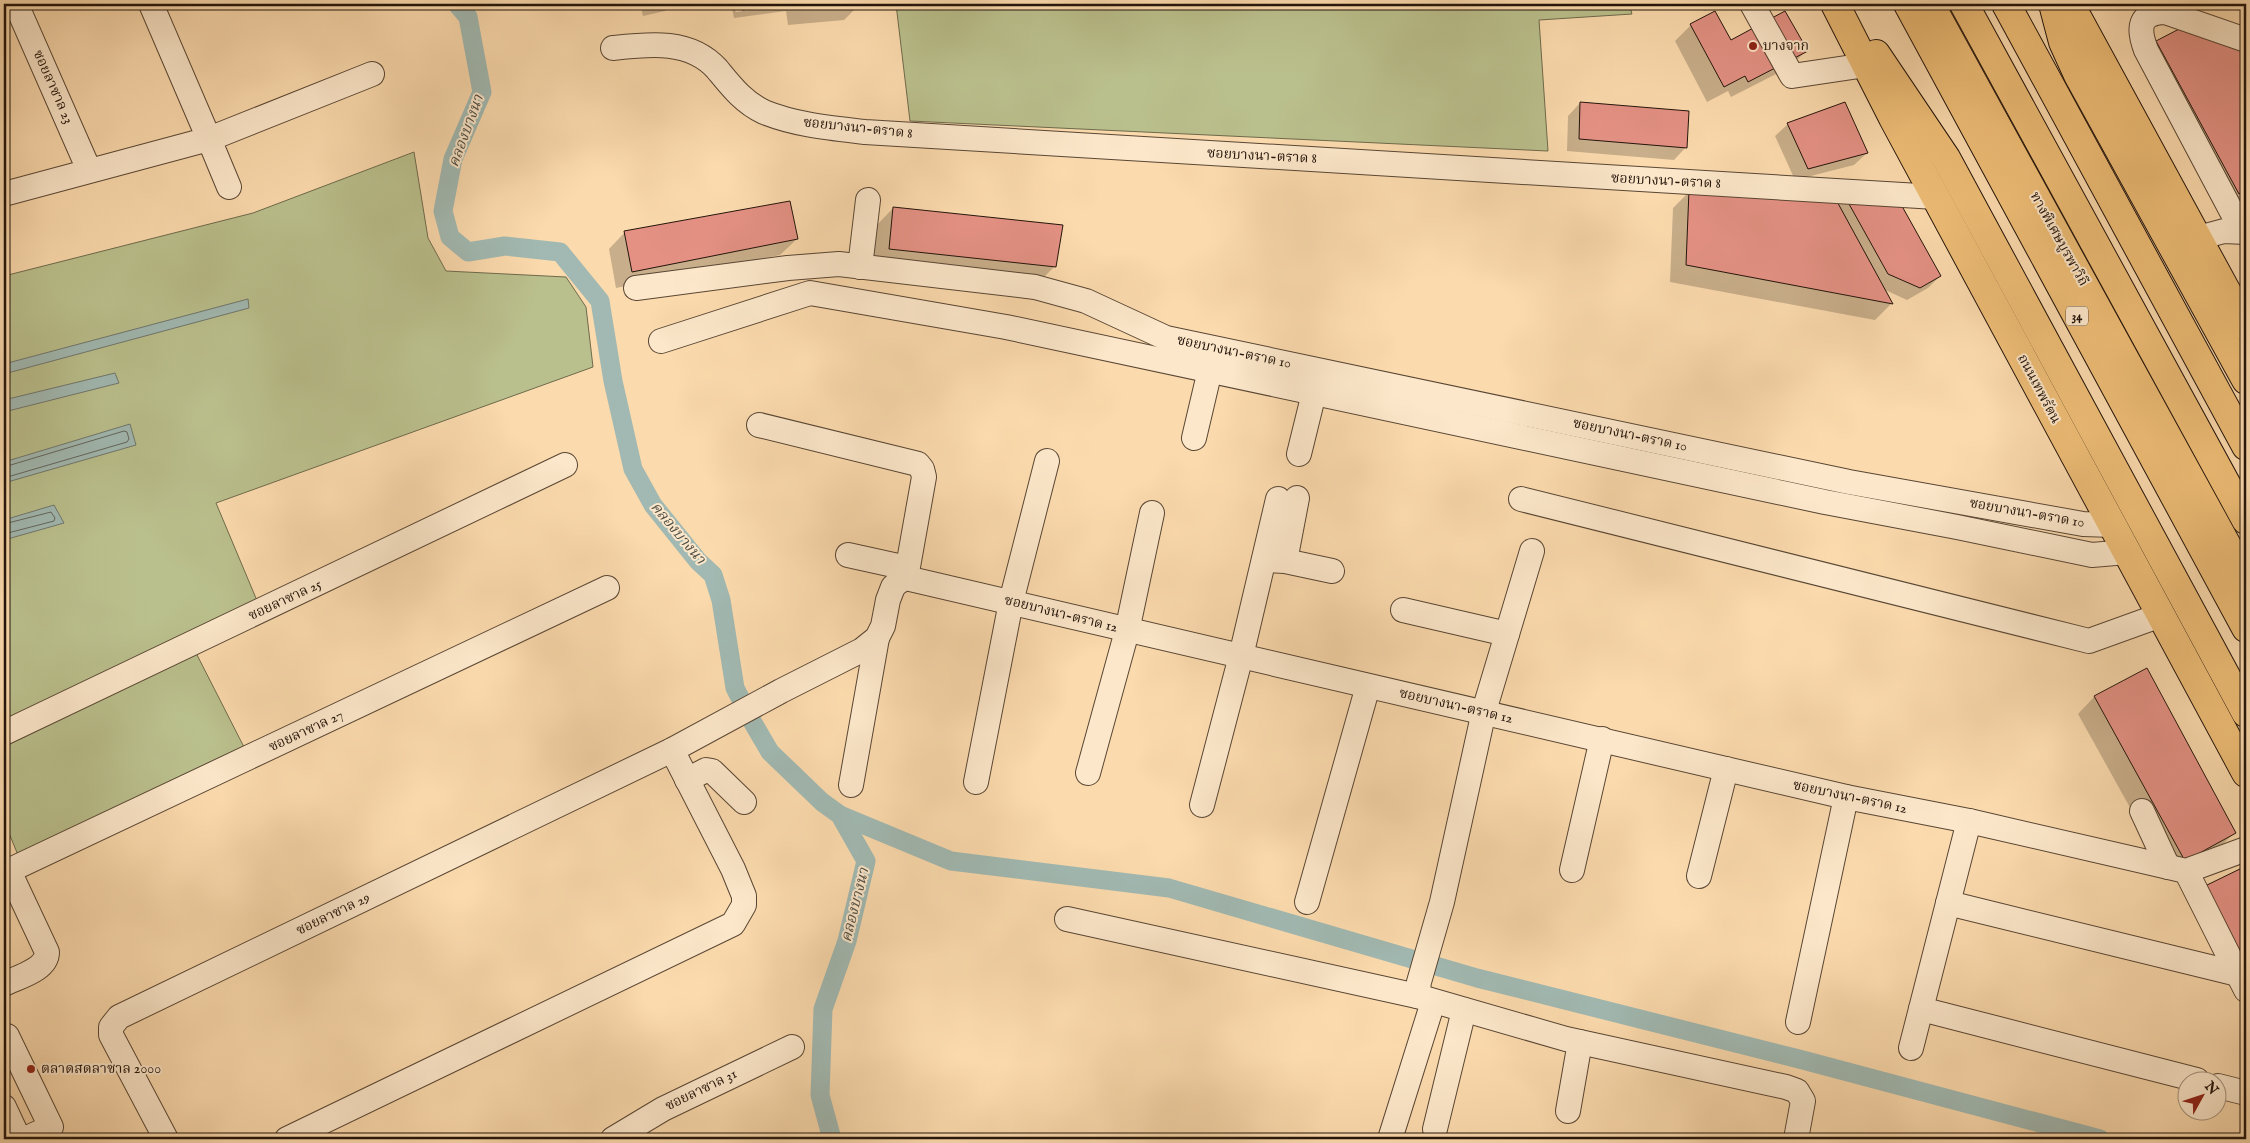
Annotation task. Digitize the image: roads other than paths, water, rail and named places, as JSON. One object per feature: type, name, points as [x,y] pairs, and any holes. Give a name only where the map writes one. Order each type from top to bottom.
[{"type":"main road","name":"ถนนเทพรัตน","points":[[1836,4],[1936,197],[2246,773]]},
{"type":"main road","points":[[1842,4],[1913,106],[1946,158],[2246,713]]},
{"type":"main road","name":"34","points":[[1908,4],[2246,628]]},
{"type":"main road","name":"ทางพิเศษบูรพาวิถี","points":[[1930,4],[2246,580]]},
{"type":"main road","points":[[1964,4],[2246,520]]},
{"type":"main road","points":[[2006,4],[2246,446]]},
{"type":"main road","points":[[2053,4],[2063,42],[2097,110],[2246,380]]},
{"type":"main road","points":[[2070,4],[2198,238],[2243,316]]},
{"type":"street","name":"ซอยลาซาล 23","points":[[16,4],[89,170]]},
{"type":"street","points":[[152,4],[229,187]]},
{"type":"street","points":[[1752,4],[1792,76],[1866,65]]},
{"type":"street","points":[[2198,238],[2224,231],[2244,231],[2146,50],[2140,33],[2141,26],[2145,19],[2154,12],[2165,12],[2246,40]]},
{"type":"street","name":"ซอยบางนา-ตราด 8","points":[[613,48],[657,44],[683,48],[699,54],[715,67],[744,101],[764,112],[813,126],[865,132],[1936,197]]},
{"type":"street","points":[[4,194],[209,139],[372,74]]},
{"type":"street","points":[[860,267],[868,200]]},
{"type":"street","name":"ซอยบางนา-ตราด 10","points":[[636,288],[788,268],[839,264],[1035,287],[1086,301],[1166,338],[1850,482],[2083,524],[2113,525]]},
{"type":"street","points":[[662,341],[810,293],[1006,327],[1825,502],[1957,526],[2092,555],[2127,552]]},
{"type":"street","points":[[1194,438],[1210,370]]},
{"type":"street","points":[[1299,454],[1314,393]]},
{"type":"street","points":[[759,425],[918,464],[922,469],[924,477],[906,573],[893,587],[888,600],[883,626],[877,638],[851,784]]},
{"type":"street","points":[[976,782],[1011,602],[1047,461]]},
{"type":"street","name":"ซอยลาซาล 25","points":[[4,733],[565,465]]},
{"type":"street","points":[[1202,805],[1241,656],[1274,560],[1287,499]]},
{"type":"street","points":[[1521,499],[2089,641],[2161,614]]},
{"type":"street","points":[[1088,773],[1127,631],[1152,513]]},
{"type":"street","points":[[1390,1139],[1423,993],[1432,937],[1442,902],[1484,712],[1532,550]]},
{"type":"street","name":"ซอยบางนา-ตราด 12","points":[[848,555],[1011,602],[1127,631],[1602,739],[1726,770],[1846,797],[1969,820],[2177,869]]},
{"type":"street","points":[[1274,560],[1332,571]]},
{"type":"street","name":"ซอยลาซาล 27","points":[[7,872],[607,588]]},
{"type":"street","points":[[1402,610],[1507,634]]},
{"type":"street","name":"ซอยลาซาล 29","points":[[166,1139],[112,1035],[111,1027],[120,1018],[672,750],[862,650],[877,638]]},
{"type":"street","points":[[1307,902],[1368,686]]},
{"type":"street","points":[[1572,870],[1602,739]]},
{"type":"street","points":[[287,1139],[734,924],[744,906],[744,896],[733,869],[672,750]]},
{"type":"street","points":[[687,780],[706,770],[712,771],[744,802]]},
{"type":"street","points":[[1699,876],[1726,770]]},
{"type":"street","points":[[1798,1022],[1846,797]]},
{"type":"street","points":[[2142,811],[2242,982]]},
{"type":"street","points":[[1911,1048],[1969,820]]},
{"type":"street","points":[[2177,869],[2246,849]]},
{"type":"street","points":[[4,984],[44,964],[47,957],[47,952],[7,872]]},
{"type":"street","points":[[1948,903],[2242,982]]},
{"type":"street","points":[[1067,919],[1423,993],[1464,1010],[1580,1042],[1797,1091],[1803,1101],[1796,1139]]},
{"type":"street","points":[[1921,1008],[2178,1075]]},
{"type":"street","points":[[1436,1129],[1464,1010]]},
{"type":"street","points":[[4,1038],[7,1036],[51,1127],[25,1139]]},
{"type":"street","points":[[1568,1111],[1580,1042]]},
{"type":"street","name":"ซอยลาซาล 31","points":[[613,1139],[662,1108],[792,1047]]},
{"type":"street","points":[[2228,1088],[2246,1093]]},
{"type":"street","points":[[4,1108],[19,1139]]},
{"type":"water","points":[[248,299],[249,308],[4,374],[4,364]]},
{"type":"water","points":[[115,373],[119,383],[4,412],[4,400]]},
{"type":"water","points":[[130,424],[136,445],[4,483],[4,462]]},
{"type":"water","points":[[54,505],[64,523],[4,540],[4,520]]},
{"type":"waterway","name":"คลองบางนา","points":[[457,4],[468,17],[482,92],[453,159],[443,211],[450,237],[468,252],[505,246],[560,252],[600,301],[613,381],[633,469],[653,505],[698,561],[713,575],[721,600],[735,688],[770,752],[822,802],[840,815],[866,861],[847,941],[823,1009],[820,1095],[832,1139]]},
{"type":"waterway","points":[[840,815],[951,861],[1169,888],[1477,978],[1799,1059],[2100,1139]]},
{"type":"place","name":"บางจาก","points":[[1753,46]]},
{"type":"place","name":"ตลาดสดลาซาล 2000","points":[[31,1069]]}]
